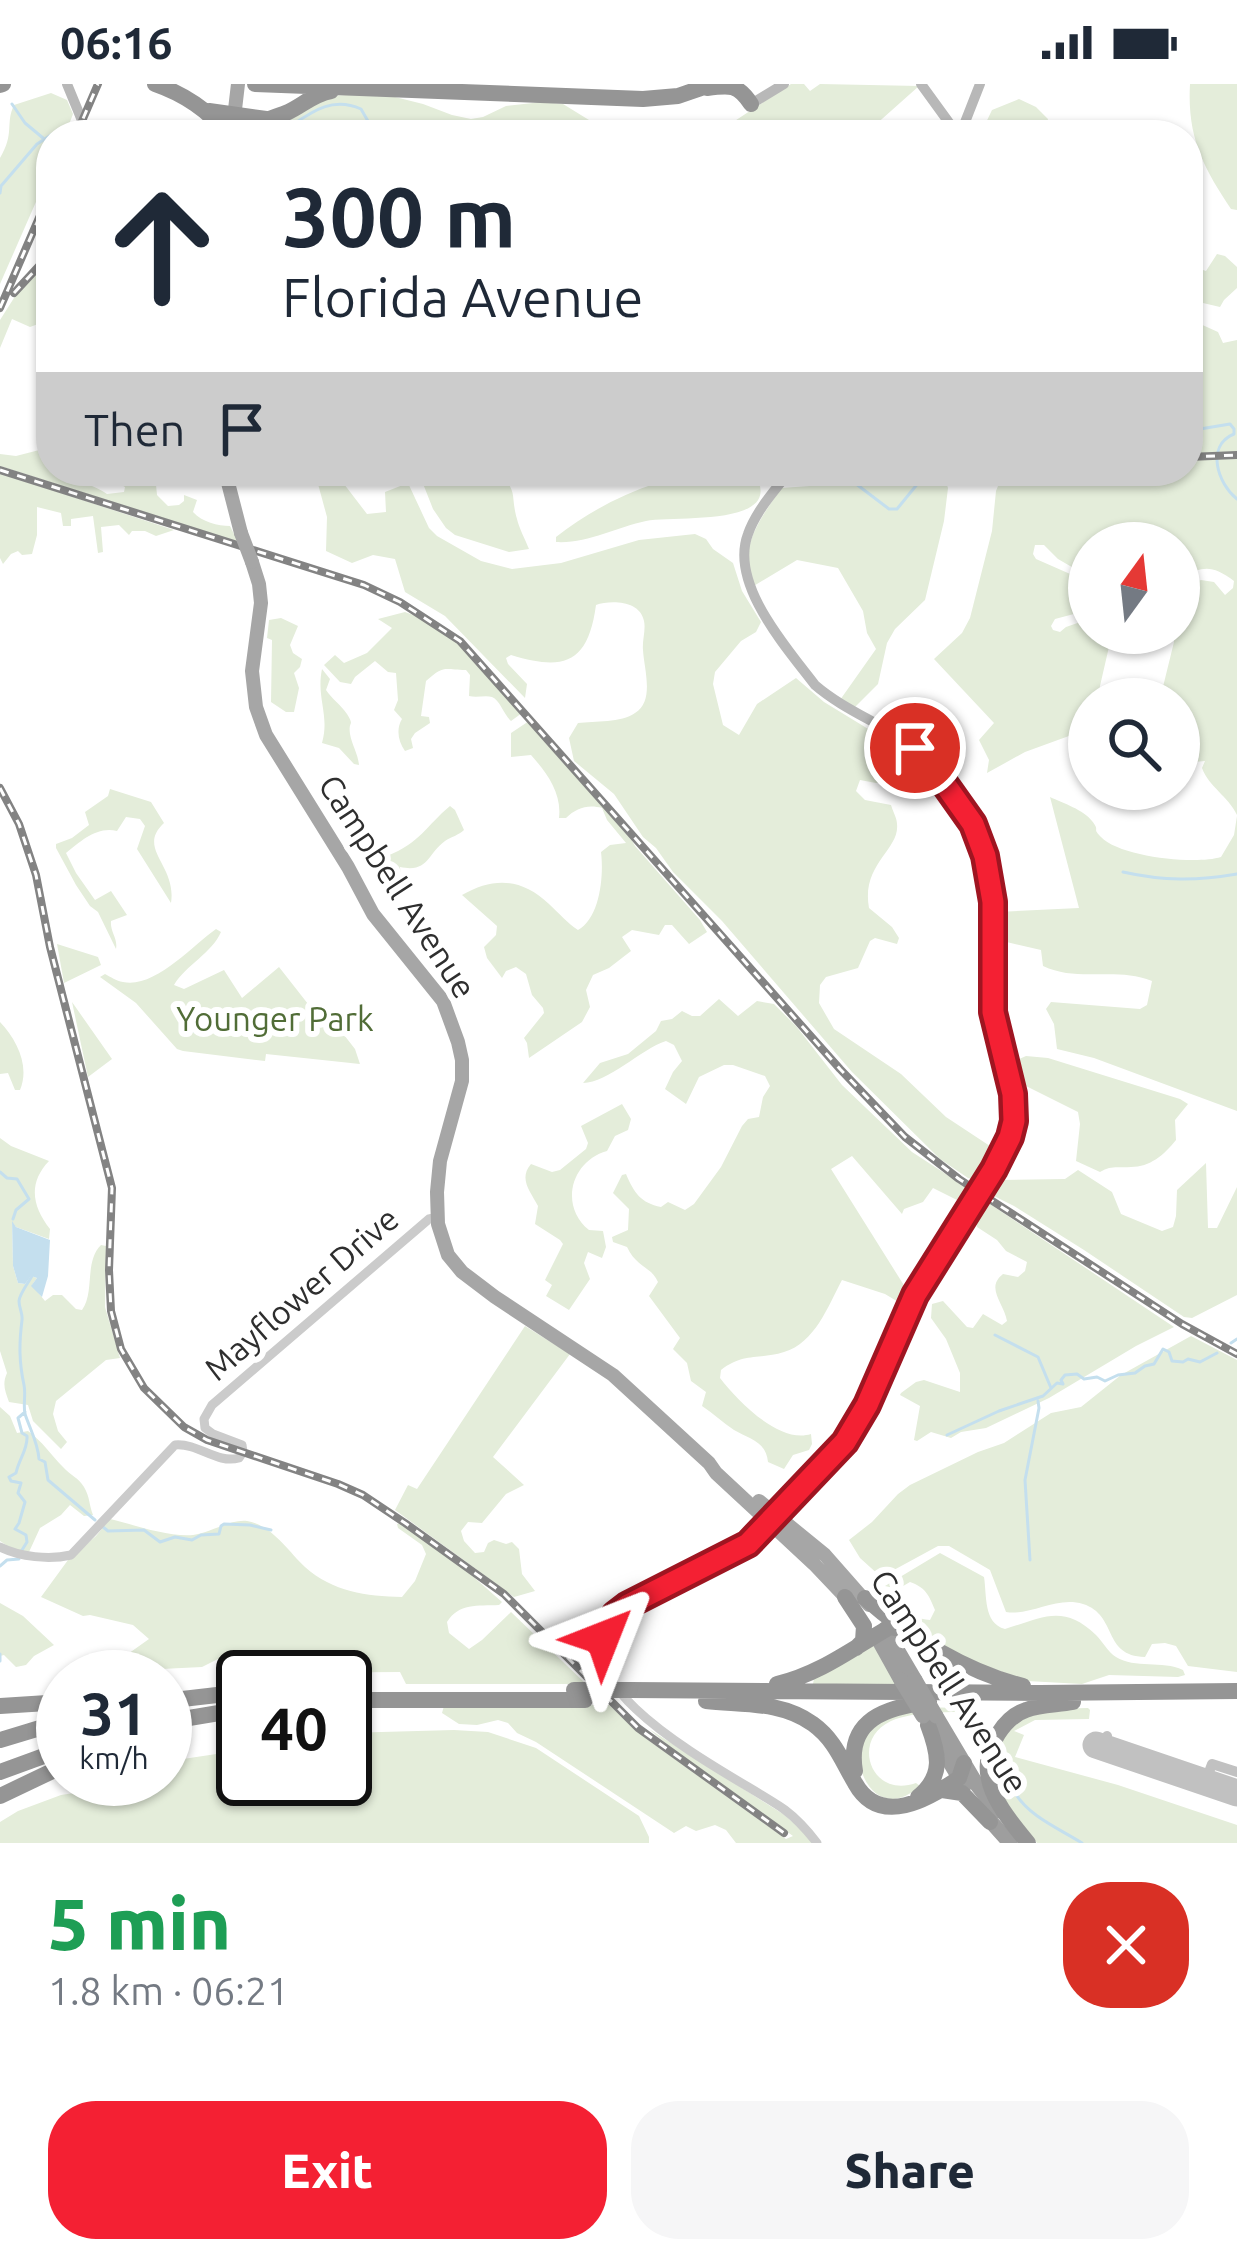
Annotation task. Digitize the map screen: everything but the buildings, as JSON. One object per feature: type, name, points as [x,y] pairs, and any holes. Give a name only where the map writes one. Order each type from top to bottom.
[{"type":"highway","points":[[155,84],[225,120]]},
{"type":"highway","points":[[390,84],[656,94],[706,85],[735,86],[753,103]]},
{"type":"highway","points":[[576,92],[639,84]]},
{"type":"highway","points":[[746,84],[753,103]]},
{"type":"highway","points":[[243,86],[643,99],[679,96],[706,85]]},
{"type":"highway","points":[[264,120],[290,111],[318,93],[365,88]]},
{"type":"highway","points":[[845,1597],[864,1626],[863,1640],[855,1649]]},
{"type":"highway","points":[[865,1598],[926,1641],[1005,1682],[1096,1693]]},
{"type":"highway","points":[[701,1695],[783,1683],[817,1670],[895,1626],[926,1641]]},
{"type":"highway","name":"Campbell Avenue","points":[[881,1632],[989,1822],[1010,1843]]},
{"type":"highway","points":[[372,1690],[580,1695]]},
{"type":"highway","points":[[372,1699],[1237,1690]]},
{"type":"highway","points":[[701,1695],[931,1715],[1072,1702],[1237,1700]]},
{"type":"highway","points":[[701,1695],[776,1706],[812,1722],[840,1752],[861,1792],[882,1806],[906,1807],[946,1789],[962,1793],[989,1822]]},
{"type":"highway","points":[[1028,1843],[995,1802],[987,1777],[989,1751],[1007,1722],[1023,1711],[1072,1702]]},
{"type":"highway","points":[[0,1706],[36,1704]]},
{"type":"highway","points":[[894,1707],[931,1715],[939,1762],[931,1785],[923,1794],[902,1802],[890,1803],[869,1793],[856,1776],[854,1764],[854,1750],[864,1727],[894,1707]]},
{"type":"highway","points":[[0,1740],[36,1729]]},
{"type":"highway","points":[[0,1772],[36,1759]]},
{"type":"highway","points":[[936,1792],[961,1770]]},
{"type":"highway","name":"Campbell Avenue","points":[[961,1770],[1028,1843]]},
{"type":"highway","points":[[0,1796],[36,1779]]},
{"type":"main road","points":[[67,84],[82,120]]},
{"type":"main road","points":[[753,103],[784,84]]},
{"type":"main road","points":[[921,84],[948,120]]},
{"type":"main road","points":[[965,120],[980,84]]},
{"type":"main road","points":[[237,120],[243,86]]},
{"type":"main road","name":"Campbell Avenue","points":[[223,486],[252,562],[261,603],[251,670],[266,735],[373,914],[443,1001],[458,1042],[462,1081],[440,1161],[438,1217],[446,1250],[462,1272],[613,1375],[716,1473],[825,1555],[865,1598],[881,1632]]},
{"type":"main road","points":[[772,1517],[836,1453],[856,1426],[915,1295],[1005,1150],[1014,1112],[993,1012],[993,902],[985,856],[973,824],[925,757],[815,685],[750,589],[744,558],[748,532],[780,486]]},
{"type":"main road","name":"Campbell Avenue","points":[[772,1517],[881,1632]]},
{"type":"street","name":"Mayflower Drive","points":[[0,1547],[23,1555],[71,1555],[175,1445],[188,1444],[226,1460],[239,1458],[242,1444],[206,1428],[204,1419],[212,1406],[418,1229],[438,1217]]},
{"type":"street","points":[[772,1517],[748,1544],[621,1610],[605,1630],[603,1662],[612,1683],[644,1717],[782,1808],[817,1843]]},
{"type":"green space","points":[[791,84],[804,84],[810,91],[820,84],[919,86],[881,120],[736,120]]},
{"type":"green space","points":[[1190,84],[1237,84],[1237,210],[1231,209],[1203,160],[1203,120],[1191,120]]},
{"type":"green space","points":[[51,93],[67,100],[73,114],[71,120],[36,120],[36,202],[0,284],[0,158],[14,105]]},
{"type":"green space","points":[[327,96],[391,96],[471,119],[506,106],[542,102],[563,104],[589,120],[290,120]]},
{"type":"green space","points":[[1019,99],[1048,119],[987,120],[992,110]]},
{"type":"green space","points":[[1217,254],[1237,267],[1237,288],[1220,307],[1203,303],[1206,271]]},
{"type":"green space","points":[[36,269],[36,325],[12,319],[0,348],[0,320]]},
{"type":"green space","points":[[1203,325],[1218,332],[1223,343],[1237,340],[1237,453],[1203,454]]},
{"type":"green space","points":[[36,451],[36,477],[0,466],[0,454]]},
{"type":"green space","points":[[1203,459],[1237,459],[1237,815],[1205,775],[1205,761],[1200,761],[1200,678],[1165,678],[1171,654],[1200,654],[1200,580],[1214,582],[1225,595],[1233,588],[1234,581],[1219,572],[1200,570],[1200,522],[1068,522],[1068,565],[1044,545],[1035,545],[1036,559],[1068,573],[1068,616],[1055,619],[1051,626],[1060,632],[1068,626],[1068,654],[1107,654],[1102,678],[1068,678],[1068,736],[987,773],[989,760],[979,740],[994,723],[934,659],[962,633],[970,618],[998,486],[1203,486]]},
{"type":"green space","points":[[0,473],[174,530],[156,536],[145,531],[129,535],[119,525],[101,527],[103,552],[98,553],[93,516],[71,519],[71,526],[63,526],[61,513],[37,507],[32,554],[18,551],[3,564]]},
{"type":"green space","points":[[63,486],[92,486],[107,494],[124,492],[123,486],[156,486],[157,495],[168,506],[179,505],[184,495],[197,500],[193,512],[210,523],[230,526],[238,542]]},
{"type":"green space","points":[[319,486],[346,486],[367,514],[386,512],[385,492],[409,486],[437,536],[481,561],[512,569],[561,563],[639,540],[695,534],[733,563],[742,591],[761,622],[715,672],[713,684],[723,725],[739,735],[757,704],[796,678],[824,702],[883,738],[900,756],[887,781],[860,780],[856,791],[865,800],[891,805],[896,819],[893,842],[875,869],[868,893],[869,908],[899,938],[897,944],[870,941],[858,968],[826,977],[820,985],[819,1003],[834,1029],[901,1074],[946,1117],[999,1152],[979,1181],[940,1159],[852,1072],[643,837],[614,794],[574,761],[569,738],[578,723],[623,718],[645,701],[644,624],[637,609],[616,602],[596,605],[587,640],[570,658],[546,662],[506,658],[527,684],[525,698],[445,616],[405,592],[395,559],[373,555],[352,563],[326,551],[327,517]]},
{"type":"green space","points":[[424,486],[509,486],[529,549],[509,552],[455,535],[433,509]]},
{"type":"green space","points":[[650,486],[761,489],[757,502],[725,515],[646,521],[590,538],[556,542],[556,537],[580,520]]},
{"type":"green space","points":[[781,488],[948,488],[925,600],[895,629],[878,684],[855,707],[840,700],[876,649],[863,611],[838,568],[797,560],[752,587],[749,546]]},
{"type":"green space","points":[[405,612],[455,641],[522,713],[511,721],[495,699],[469,696],[466,670],[441,670],[426,681],[421,716],[429,717],[430,723],[415,733],[413,748],[405,751],[399,735],[402,719],[394,710],[396,673],[375,661],[351,684],[340,682],[324,665],[335,655],[344,663],[367,653],[392,628],[378,619]]},
{"type":"green space","points":[[281,618],[298,626],[290,645],[302,659],[294,673],[299,688],[294,712],[271,702],[269,620]]},
{"type":"green space","points":[[322,669],[330,679],[326,690],[351,721],[359,765],[339,748],[322,743]]},
{"type":"green space","points":[[529,721],[707,932],[689,944],[672,925],[665,925],[659,935],[632,930],[622,937],[631,951],[593,975],[586,990],[590,1007],[582,1022],[529,1058],[524,1038],[543,1008],[532,995],[526,974],[516,967],[502,978],[487,958],[484,947],[496,935],[497,926],[462,895],[496,883],[518,885],[539,895],[578,930],[596,906],[601,852],[626,843],[602,808],[582,808],[559,818],[556,792],[543,769],[531,755],[511,757],[511,733]]},
{"type":"green space","points":[[110,789],[151,802],[164,823],[154,841],[171,890],[171,903],[137,849],[145,826],[140,819],[126,817],[117,831],[96,833],[66,853],[95,900],[111,891],[127,915],[111,921],[116,949],[56,848],[89,825],[85,812],[108,796]]},
{"type":"green space","points":[[1050,797],[1068,805],[1068,810],[1084,813],[1111,844],[1177,859],[1221,857],[1234,835],[1237,816],[1237,1111],[1057,1049],[1054,1024],[1046,1009],[1051,1002],[1140,1009],[1147,1005],[1152,981],[1057,971],[1043,966],[1041,950],[998,940],[998,912],[1079,908]]},
{"type":"green space","points":[[450,806],[464,830],[445,841],[422,865],[400,867],[402,888],[389,891],[387,856],[415,840]]},
{"type":"green space","name":"Younger Park","points":[[216,929],[221,932],[217,939],[174,985],[184,989],[224,970],[242,998],[279,967],[319,1018],[327,1013],[355,1049],[360,1064],[266,1054],[265,1061],[177,1049],[136,1003],[100,977],[105,974],[123,982],[147,979]]},
{"type":"green space","points":[[57,944],[98,957],[101,965],[64,983]]},
{"type":"green space","points":[[719,999],[738,1016],[757,1001],[774,1004],[842,1085],[912,1152],[972,1191],[965,1204],[933,1188],[923,1202],[902,1214],[852,1156],[831,1169],[905,1287],[900,1303],[842,1280],[804,1341],[784,1352],[744,1359],[721,1370],[720,1378],[760,1418],[786,1433],[811,1434],[809,1450],[793,1455],[784,1469],[768,1462],[756,1441],[702,1406],[706,1392],[691,1381],[687,1363],[673,1349],[680,1338],[649,1296],[658,1282],[612,1237],[628,1230],[629,1209],[613,1193],[622,1175],[626,1174],[648,1203],[661,1207],[668,1202],[685,1210],[694,1204],[721,1167],[742,1126],[759,1117],[770,1086],[765,1076],[724,1065],[699,1077],[686,1104],[665,1089],[682,1061],[674,1045],[666,1041],[603,1078],[583,1083],[600,1063],[628,1054],[661,1021],[682,1011],[700,1016]]},
{"type":"green space","points":[[72,1002],[112,1059],[88,1077]]},
{"type":"green space","points":[[0,1022],[20,1054],[20,1090],[15,1090],[8,1073],[0,1074]]},
{"type":"green space","points":[[1026,1056],[1048,1058],[1180,1099],[1188,1104],[1175,1120],[1176,1140],[1144,1165],[1100,1172],[1076,1161],[1078,1112],[1016,1081],[1013,1062]]},
{"type":"green space","points":[[622,1104],[631,1119],[628,1130],[585,1164],[573,1185],[574,1209],[589,1230],[603,1231],[606,1247],[602,1258],[588,1252],[584,1263],[590,1279],[569,1310],[546,1296],[552,1285],[545,1280],[563,1244],[535,1224],[538,1206],[526,1175],[531,1164],[560,1170],[586,1149],[581,1126]]},
{"type":"green space","points":[[0,1138],[49,1161],[38,1178],[35,1195],[50,1229],[49,1239],[12,1222],[18,1283],[37,1278],[32,1285],[45,1301],[62,1295],[82,1310],[96,1252],[106,1246],[105,1307],[120,1358],[106,1360],[56,1401],[53,1414],[67,1442],[61,1449],[33,1421],[28,1405],[9,1402],[5,1387],[7,1373],[0,1351]]},
{"type":"green space","points":[[1206,1163],[1208,1228],[1217,1228],[1237,1187],[1237,1295],[1192,1318],[990,1194],[1000,1180],[1065,1179],[1078,1170],[1112,1192],[1121,1214],[1162,1231],[1173,1227],[1177,1190]]},
{"type":"green space","points":[[987,1202],[1174,1327],[986,1428],[951,1438],[931,1432],[917,1441],[920,1406],[901,1393],[924,1380],[960,1392],[960,1373],[931,1318],[932,1304],[943,1301],[967,1327],[973,1328],[983,1314],[1002,1325],[1007,1321],[996,1290],[998,1279],[1003,1274],[1018,1277],[1025,1271],[1027,1262],[977,1227],[976,1219]]},
{"type":"green space","points":[[525,1326],[570,1354],[493,1457],[524,1485],[506,1494],[482,1523],[468,1522],[461,1531],[475,1553],[484,1552],[494,1540],[512,1542],[519,1549],[522,1574],[535,1591],[514,1597],[395,1510],[408,1485],[417,1489]]},
{"type":"green space","points":[[1191,1336],[1237,1360],[1237,1672],[1188,1666],[1176,1646],[1165,1643],[1152,1644],[1145,1657],[1131,1655],[1116,1643],[1094,1609],[1083,1604],[1063,1602],[1006,1612],[990,1570],[949,1546],[938,1546],[881,1577],[860,1558],[849,1540],[910,1485],[1004,1443],[1051,1413],[1081,1407],[1121,1375]]},
{"type":"green space","points":[[0,1407],[17,1433],[28,1431],[82,1484],[93,1515],[84,1516],[70,1505],[40,1528],[29,1552],[0,1541]]},
{"type":"green space","points":[[110,1519],[183,1535],[247,1521],[272,1533],[327,1582],[363,1594],[402,1597],[426,1554],[422,1545],[398,1528],[401,1523],[502,1602],[457,1611],[447,1622],[449,1633],[469,1649],[511,1612],[586,1684],[406,1684],[400,1672],[372,1672],[372,1650],[216,1650],[216,1660],[192,1667],[192,1650],[134,1650],[149,1639],[133,1625],[83,1616],[41,1597],[68,1560]]},
{"type":"green space","points":[[940,1553],[984,1577],[987,1608],[998,1626],[1005,1629],[1062,1616],[1084,1625],[1123,1661],[1175,1667],[1185,1675],[1109,1675],[1082,1684],[1027,1681],[967,1659],[886,1610],[870,1592],[877,1588],[908,1613],[930,1620],[935,1610],[919,1586],[910,1582],[898,1589],[885,1586]]},
{"type":"green space","points":[[0,1603],[23,1616],[54,1645],[36,1650],[26,1665],[16,1667],[0,1656]]},
{"type":"green space","points":[[873,1643],[897,1685],[813,1684],[814,1678]]},
{"type":"green space","points":[[609,1705],[647,1739],[786,1839],[793,1836],[649,1729],[783,1814],[813,1843],[736,1843],[715,1825],[696,1831],[686,1826],[674,1833],[508,1723],[459,1724],[442,1713],[444,1706]]},
{"type":"green space","points":[[980,1708],[891,1721],[871,1741],[871,1765],[887,1783],[920,1786],[903,1797],[888,1799],[867,1782],[859,1753],[862,1739],[874,1724],[903,1709]]},
{"type":"green space","points":[[1088,1708],[1089,1719],[1035,1720],[1014,1731],[1024,1735],[1015,1757],[1237,1825],[1237,1843],[1037,1843],[1000,1800],[992,1754],[1008,1727],[1044,1709]]},
{"type":"green space","points":[[372,1732],[488,1732],[536,1748],[639,1816],[649,1843],[0,1843],[0,1822],[36,1804],[192,1806],[192,1758],[216,1754],[216,1806],[372,1806]]},
{"type":"water","points":[[12,1221],[50,1240],[42,1297],[31,1286],[37,1278],[18,1283]]},
{"type":"waterway","points":[[12,104],[36,132]]},
{"type":"waterway","points":[[301,120],[337,104],[361,109],[367,120]]},
{"type":"waterway","points":[[0,193],[36,145]]},
{"type":"waterway","points":[[1203,428],[1230,424],[1234,429],[1217,456],[1224,484],[1237,499]]},
{"type":"waterway","points":[[859,486],[889,509],[897,509],[916,486]]},
{"type":"waterway","points":[[1123,872],[1180,879],[1237,874]]},
{"type":"waterway","points":[[191,1030],[203,1034]]},
{"type":"waterway","points":[[0,1172],[17,1179],[29,1199],[13,1219]]},
{"type":"waterway","points":[[32,1276],[19,1301],[25,1414],[48,1480],[95,1520]]},
{"type":"waterway","points":[[995,1335],[1038,1357],[1051,1388]]},
{"type":"waterway","points":[[1231,1343],[1237,1339]]},
{"type":"waterway","points":[[947,1435],[1043,1396],[1057,1383],[1063,1384],[1065,1375],[1105,1381],[1154,1364],[1163,1349],[1172,1361],[1183,1362],[1200,1362],[1217,1353]]},
{"type":"waterway","points":[[1030,1560],[1025,1480],[1038,1401]]},
{"type":"waterway","points":[[22,1550],[26,1535],[15,1529],[25,1502],[18,1493],[21,1483],[9,1477],[16,1473],[26,1445],[18,1418],[25,1412]]},
{"type":"waterway","points":[[103,1527],[108,1531],[144,1530],[160,1542],[219,1534],[224,1524],[271,1530]]},
{"type":"waterway","points":[[0,1566],[19,1559]]},
{"type":"waterway","points":[[0,1654],[0,1661]]},
{"type":"waterway","points":[[1015,1793],[1036,1815],[1082,1843]]},
{"type":"taxiway","points":[[1103,1748],[1107,1736]]},
{"type":"taxiway","points":[[1205,1783],[1212,1764],[1237,1772]]},
{"type":"runway","points":[[1096,1745],[1237,1793]]},
{"type":"railway","points":[[82,120],[98,84]]},
{"type":"railway","points":[[0,308],[36,225]]},
{"type":"railway","points":[[14,293],[36,269]]},
{"type":"railway","points":[[1203,456],[1237,455]]},
{"type":"railway","points":[[0,470],[36,481]]},
{"type":"railway","points":[[51,486],[364,585],[460,641],[905,1137],[994,1202],[1182,1324],[1237,1354]]},
{"type":"railway","points":[[0,788],[19,824],[36,875],[112,1188],[111,1311],[121,1349],[144,1388],[184,1427],[207,1440],[338,1484],[405,1523],[504,1594],[638,1728],[784,1833]]},
{"type":"route","points":[[603,1638],[615,1615],[628,1605],[748,1544],[845,1442],[867,1405],[915,1295],[1010,1137],[1013,1094],[993,1012],[993,902],[985,856],[973,824],[915,748]]}]
